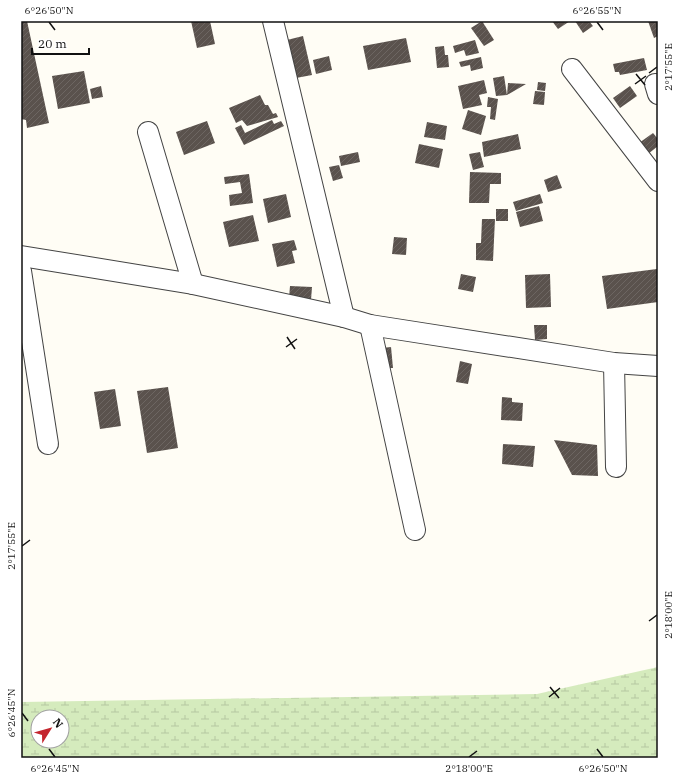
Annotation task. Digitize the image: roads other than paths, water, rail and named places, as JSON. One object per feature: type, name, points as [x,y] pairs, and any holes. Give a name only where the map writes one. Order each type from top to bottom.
[{"type":"street","points":[[274,21],[344,317]]},
{"type":"street","points":[[572,69],[658,181]]},
{"type":"street","points":[[148,132],[193,284]]},
{"type":"street","points":[[21,256],[193,284],[344,317],[370,325],[614,363],[658,366]]},
{"type":"street","points":[[21,271],[48,444]]},
{"type":"street","points":[[370,325],[415,530]]},
{"type":"street","points":[[614,363],[616,467]]}]
